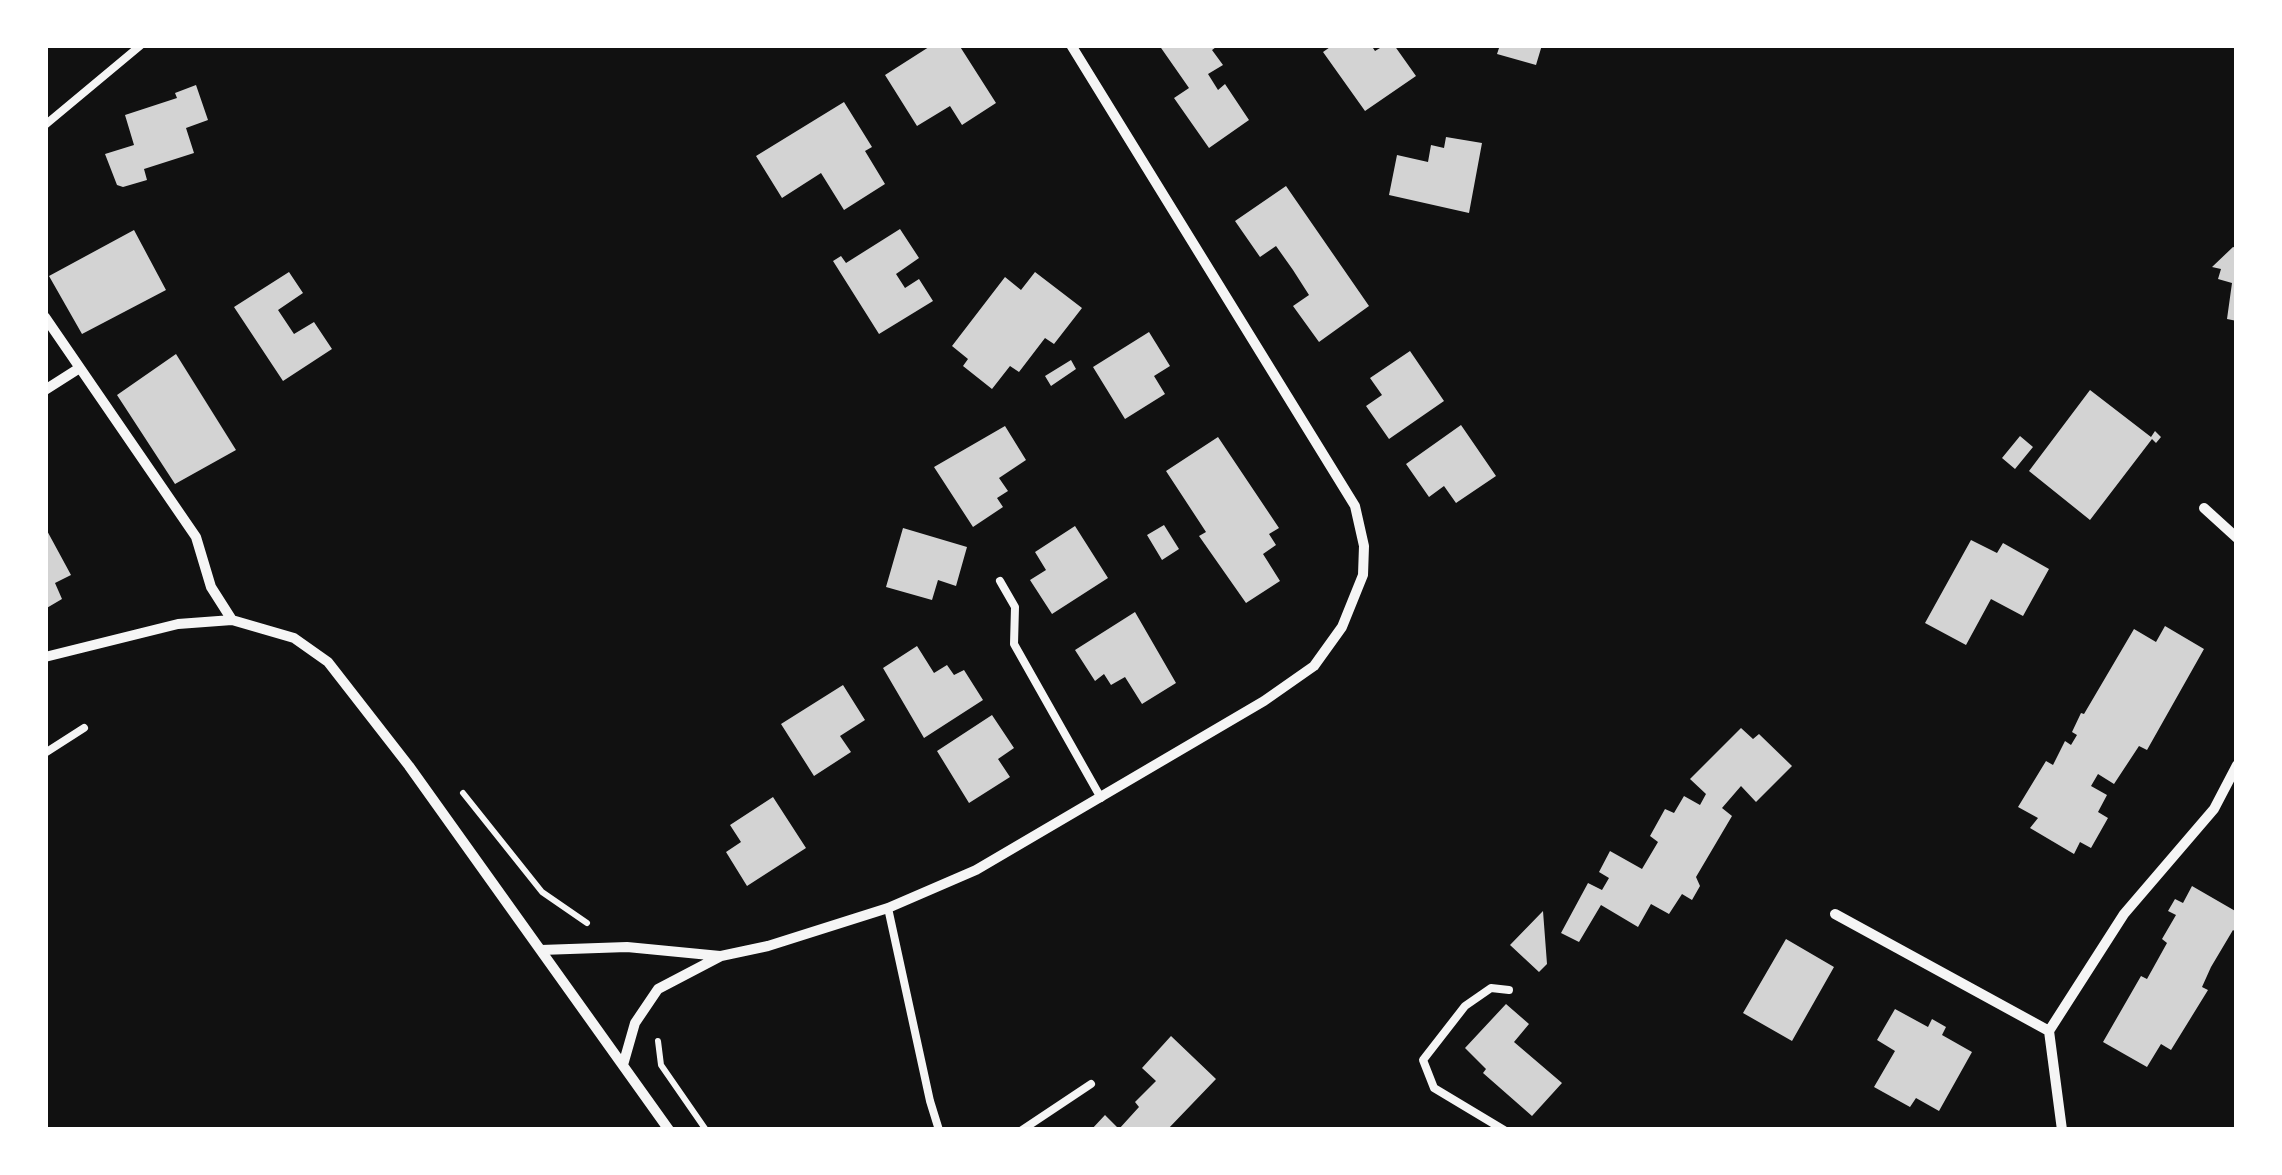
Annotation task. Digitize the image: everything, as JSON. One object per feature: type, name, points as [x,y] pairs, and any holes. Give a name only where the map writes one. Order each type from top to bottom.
[{"type":"street","points":[[623,1064],[635,1024],[658,989],[720,956],[768,946],[888,908],[976,870],[1264,701],[1314,666],[1342,627],[1363,575],[1364,546],[1355,506],[1071,45]]},
{"type":"street","points":[[46,324],[196,537],[211,587],[232,620]]},
{"type":"street","points":[[45,390],[78,369]]},
{"type":"street","points":[[2204,508],[2237,538]]},
{"type":"street","points":[[45,657],[178,624],[232,620],[294,638],[328,662],[364,704],[669,1130]]},
{"type":"street","points":[[2062,1130],[2049,1032],[2124,914],[2214,809],[2237,765]]},
{"type":"street","points":[[1835,914],[2049,1032]]},
{"type":"street","points":[[541,950],[628,948],[720,956]]},
{"type":"lane","points":[[45,126],[141,45]]},
{"type":"lane","points":[[1000,580],[1015,607],[1014,644],[1102,798]]},
{"type":"lane","points":[[45,752],[84,728]]},
{"type":"lane","points":[[888,908],[930,1101],[940,1130]]},
{"type":"lane","points":[[1504,1130],[1434,1088],[1423,1060],[1465,1006],[1490,988],[1509,990]]},
{"type":"lane","points":[[1022,1130],[1091,1084]]},
{"type":"path","points":[[456,785],[542,892],[582,922],[621,927],[628,948]]},
{"type":"path","points":[[660,1027],[660,1065],[706,1130]]},
{"type":"building","points":[[932,45],[959,45],[996,103],[962,125],[950,106],[917,126],[885,75]]},
{"type":"building","points":[[1159,45],[1219,45],[1212,50],[1223,65],[1208,74],[1218,90],[1225,84],[1249,120],[1209,148],[1174,98],[1189,88]]},
{"type":"building","points":[[1333,45],[1371,45],[1375,51],[1394,45],[1416,76],[1365,111],[1323,52]]},
{"type":"building","points":[[1500,45],[1542,45],[1536,65],[1497,54]]},
{"type":"building","points":[[196,85],[208,120],[186,128],[194,153],[144,169],[147,180],[117,185],[105,154],[134,145],[125,115],[177,98],[175,93]]},
{"type":"building","points":[[844,102],[872,147],[865,151],[885,184],[844,210],[821,173],[782,198],[756,156]]},
{"type":"building","points":[[1446,137],[1482,143],[1469,213],[1389,195],[1397,155],[1428,162],[1431,145],[1444,148]]},
{"type":"building","points":[[1286,186],[1369,306],[1319,342],[1293,306],[1309,295],[1293,270],[1276,246],[1260,257],[1235,221]]},
{"type":"building","points":[[900,229],[919,258],[896,274],[905,288],[919,279],[933,301],[879,334],[833,261],[841,256],[846,263]]},
{"type":"building","points":[[134,230],[166,290],[82,334],[49,276]]},
{"type":"building","points":[[2233,247],[2237,248],[2237,321],[2227,319],[2232,283],[2218,279],[2221,269],[2212,267]]},
{"type":"building","points":[[289,272],[303,293],[278,310],[294,334],[314,322],[332,349],[283,381],[234,307]]},
{"type":"building","points":[[1035,272],[1082,308],[1054,344],[1045,338],[1019,372],[1010,366],[992,389],[963,366],[968,359],[952,346],[1005,277],[1021,290]]},
{"type":"building","points":[[1149,332],[1170,366],[1154,376],[1165,394],[1125,419],[1093,367]]},
{"type":"building","points":[[1410,351],[1444,401],[1389,439],[1366,406],[1382,395],[1370,378]]},
{"type":"building","points":[[176,354],[236,450],[175,484],[117,395]]},
{"type":"building","points":[[1071,360],[1076,369],[1051,386],[1045,376]]},
{"type":"building","points":[[2090,390],[2151,437],[2155,431],[2161,437],[2156,443],[2152,439],[2090,520],[2029,471]]},
{"type":"building","points":[[1461,425],[1496,476],[1456,503],[1444,486],[1429,497],[1406,464]]},
{"type":"building","points":[[1005,426],[1026,460],[999,478],[1008,491],[997,498],[1003,507],[973,527],[934,467]]},
{"type":"building","points":[[2020,436],[2033,447],[2015,469],[2002,458]]},
{"type":"building","points":[[1218,437],[1279,528],[1269,534],[1276,545],[1263,554],[1280,581],[1246,603],[1199,536],[1206,532],[1166,471]]},
{"type":"building","points":[[1164,525],[1179,549],[1162,560],[1147,535]]},
{"type":"building","points":[[1075,526],[1108,578],[1052,614],[1030,580],[1046,570],[1035,552]]},
{"type":"building","points":[[45,527],[71,575],[55,583],[62,599],[45,609]]},
{"type":"building","points":[[903,528],[967,547],[956,586],[938,580],[932,600],[886,587]]},
{"type":"building","points":[[1971,540],[1997,553],[2003,543],[2049,569],[2023,616],[1991,599],[1966,645],[1925,623]]},
{"type":"building","points":[[1135,612],[1176,683],[1142,704],[1125,677],[1111,685],[1104,674],[1095,681],[1075,650]]},
{"type":"building","points":[[2165,626],[2204,649],[2147,750],[2139,746],[2114,784],[2098,774],[2091,786],[2107,795],[2098,812],[2108,818],[2091,848],[2080,842],[2074,854],[2030,828],[2038,818],[2018,807],[2046,761],[2053,765],[2065,741],[2071,745],[2081,713],[2084,714],[2134,629],[2156,642]]},
{"type":"building","points":[[917,646],[934,673],[947,665],[954,675],[964,670],[983,700],[924,738],[883,668]]},
{"type":"building","points":[[843,685],[865,720],[840,736],[851,752],[814,776],[781,724]]},
{"type":"building","points":[[992,715],[1014,748],[998,759],[1010,777],[969,803],[937,751]]},
{"type":"building","points":[[1741,728],[1753,739],[1759,734],[1792,766],[1756,802],[1741,786],[1722,808],[1732,816],[1696,877],[1700,886],[1692,900],[1682,894],[1669,914],[1651,904],[1638,927],[1601,905],[1579,942],[1561,933],[1588,883],[1602,890],[1609,878],[1599,872],[1610,851],[1642,869],[1658,842],[1650,836],[1665,809],[1674,813],[1684,796],[1700,805],[1706,794],[1690,779]]},
{"type":"building","points":[[773,797],[806,848],[747,886],[726,852],[741,842],[730,825]]},
{"type":"building","points":[[2192,886],[2237,912],[2237,933],[2233,930],[2211,967],[2202,987],[2208,990],[2171,1050],[2161,1044],[2147,1067],[2103,1042],[2141,976],[2147,979],[2167,943],[2162,939],[2176,915],[2168,911],[2175,899],[2183,903]]},
{"type":"building","points":[[1543,911],[1547,964],[1539,972],[1510,945]]},
{"type":"building","points":[[1786,939],[1834,967],[1792,1041],[1743,1013]]},
{"type":"building","points":[[1506,1004],[1529,1024],[1514,1042],[1562,1083],[1532,1116],[1483,1073],[1486,1069],[1465,1048]]},
{"type":"building","points":[[1895,1009],[1928,1027],[1932,1019],[1946,1027],[1942,1035],[1972,1052],[1939,1111],[1916,1098],[1910,1107],[1874,1087],[1895,1051],[1877,1040]]},
{"type":"building","points":[[1171,1036],[1216,1079],[1167,1130],[1091,1130],[1105,1115],[1119,1129],[1139,1107],[1135,1102],[1156,1081],[1142,1068]]}]
